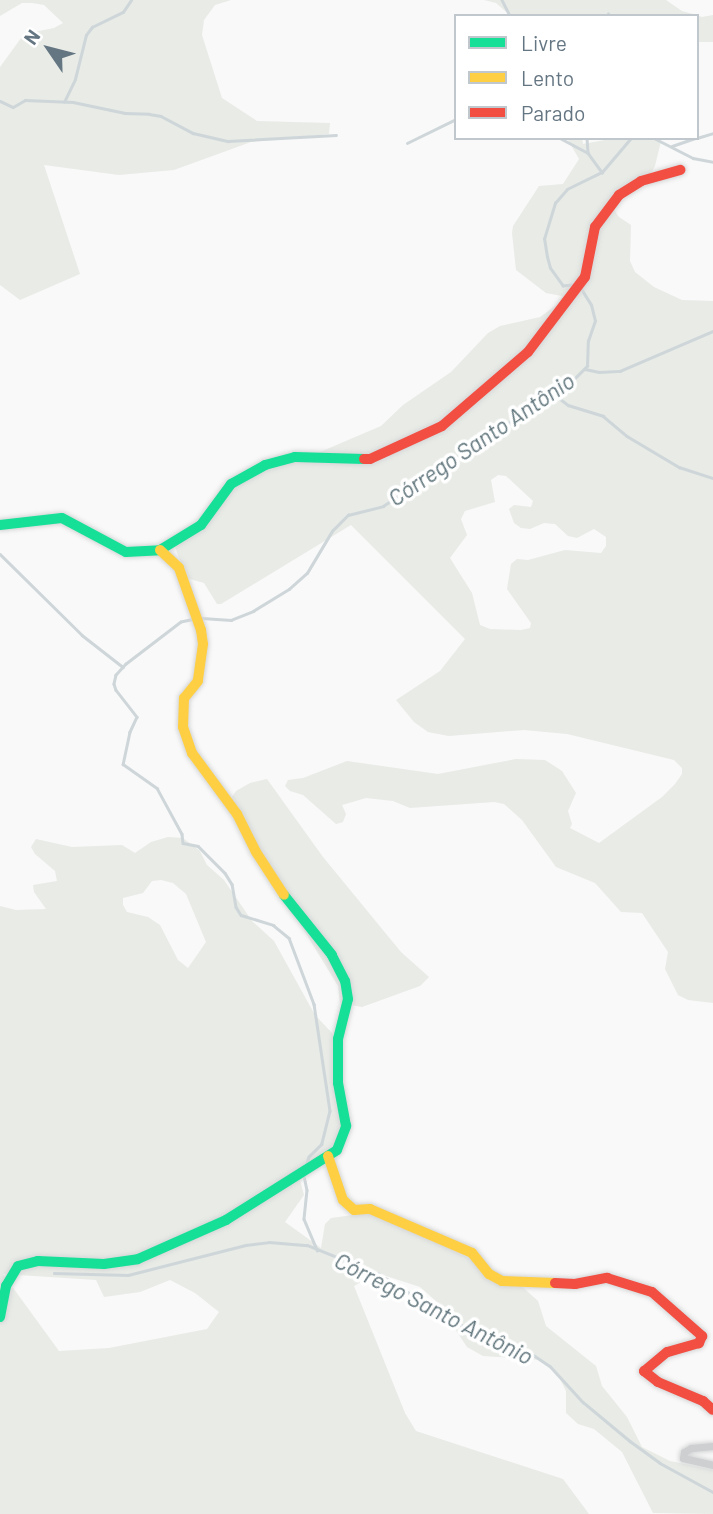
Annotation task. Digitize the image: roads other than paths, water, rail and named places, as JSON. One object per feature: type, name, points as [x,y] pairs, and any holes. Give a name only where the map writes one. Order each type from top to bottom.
[{"type":"street","points":[[0,525],[62,518],[126,552],[160,550],[201,525],[231,484],[265,465],[295,457],[370,459],[442,426],[528,352],[554,319],[585,277],[595,227],[619,195],[641,180],[680,170]]},
{"type":"street","points":[[0,1317],[12,1272],[24,1262],[104,1264],[138,1259],[226,1220],[328,1156],[337,1150],[346,1126],[338,1083],[338,1039],[348,999],[345,981],[332,955],[287,899],[256,852],[237,814],[192,753],[183,727],[184,698],[198,681],[202,644],[197,619],[179,568],[160,550]]},
{"type":"street","points":[[328,1156],[343,1200],[354,1210],[370,1209],[472,1253],[489,1275],[502,1281],[575,1284],[607,1278],[652,1292],[702,1336],[699,1343],[667,1352],[650,1363],[644,1371],[658,1382],[703,1401],[713,1410]]},
{"type":"street","points":[[713,1446],[691,1448],[684,1452],[683,1458],[713,1465]]},
{"type":"waterway","points":[[64,102],[75,79],[86,35],[92,27],[123,12],[131,0]]},
{"type":"waterway","points":[[502,0],[509,14]]},
{"type":"waterway","points":[[0,101],[13,107],[25,100],[73,102],[125,113],[161,116],[193,133],[228,141],[336,135]]},
{"type":"waterway","points":[[407,143],[454,120]]},
{"type":"waterway","points":[[699,137],[713,133]]},
{"type":"waterway","points":[[564,140],[588,153],[602,172]]},
{"type":"waterway","points":[[587,140],[588,152]]},
{"type":"waterway","name":"Córrego Santo Antônio","points":[[574,285],[563,286],[550,268],[547,257],[544,239],[555,203],[567,189],[602,172],[629,140]]},
{"type":"waterway","points":[[658,140],[693,158],[713,162]]},
{"type":"waterway","points":[[672,146],[689,140]]},
{"type":"waterway","name":"Córrego Santo Antônio","points":[[202,618],[231,620],[253,611],[289,589],[307,573],[332,531],[348,515],[383,506],[573,380],[587,366],[588,341],[595,321],[591,305],[581,289]]},
{"type":"waterway","points":[[585,369],[599,372],[620,371],[713,331]]},
{"type":"waterway","points":[[554,394],[568,405],[603,416],[627,436],[679,467],[713,478]]},
{"type":"waterway","points":[[0,554],[82,635],[123,667]]},
{"type":"waterway","name":"Córrego Santo Antônio","points":[[195,619],[181,622],[126,664],[116,675],[116,690],[137,717],[130,732],[123,764],[157,788],[182,834],[183,843],[198,846],[225,873],[232,884],[236,907],[241,915],[273,925],[289,938],[314,1004],[330,1111],[322,1144],[309,1157],[306,1166]]},
{"type":"waterway","name":"Córrego Santo Antônio","points":[[304,1176],[307,1190],[304,1219],[317,1250]]},
{"type":"waterway","name":"Córrego Santo Antônio","points":[[54,1273],[128,1275],[246,1245],[269,1242],[307,1245],[379,1274],[461,1325],[529,1352],[550,1366],[583,1402],[630,1441],[660,1463],[713,1492]]}]
